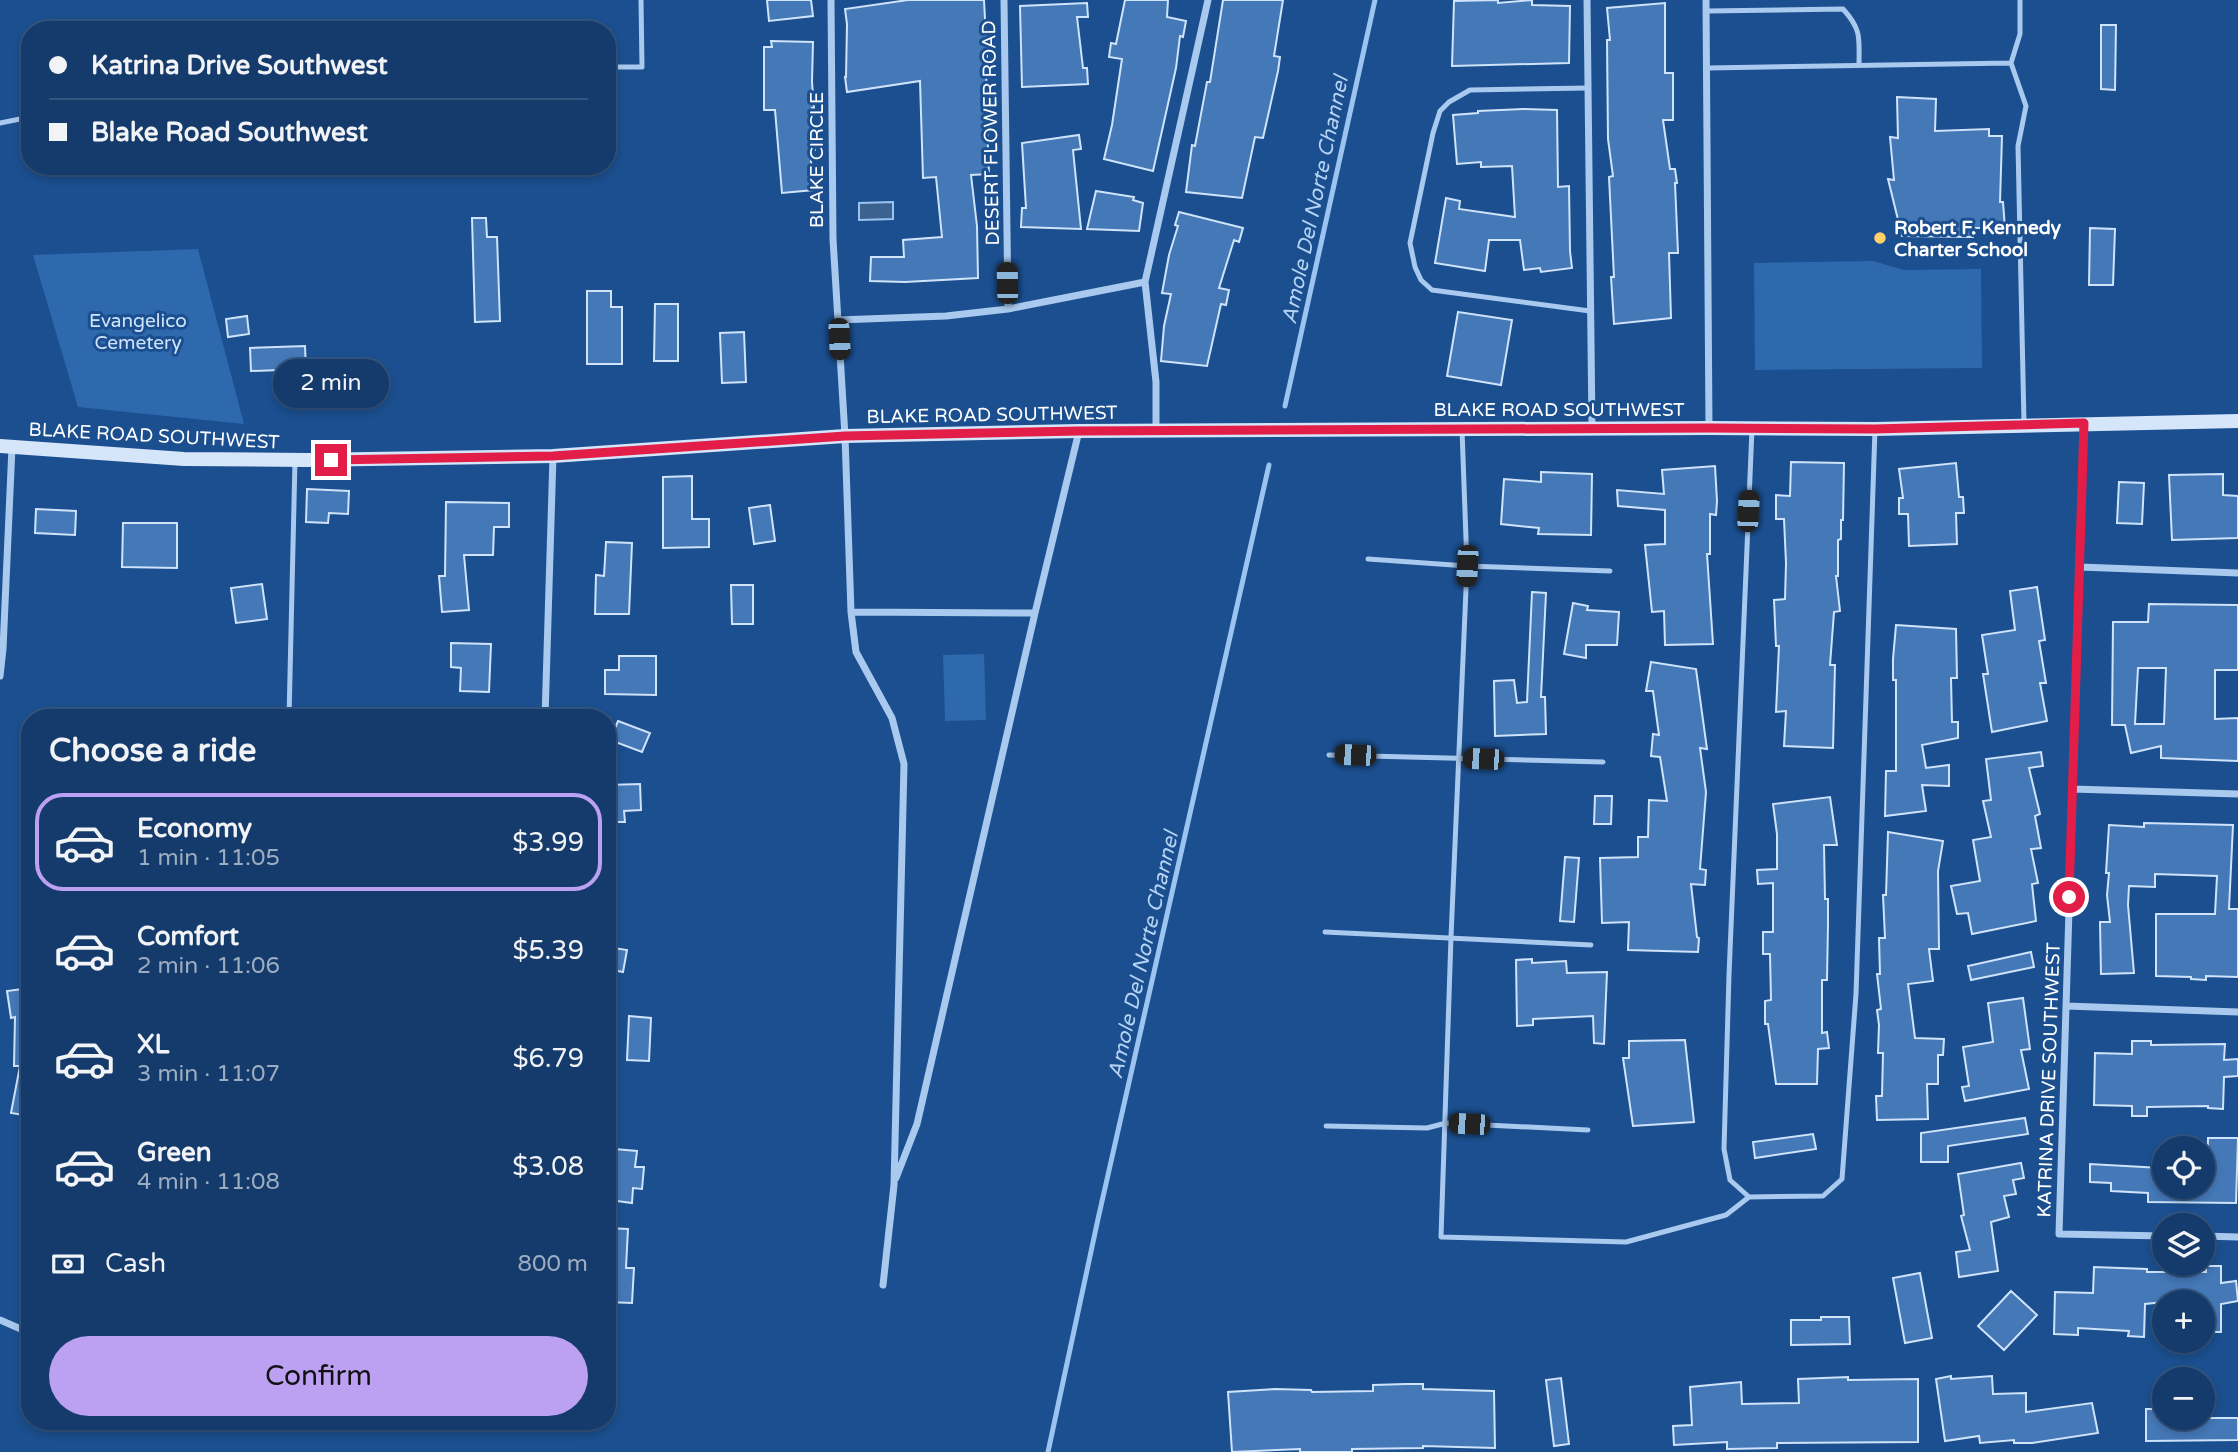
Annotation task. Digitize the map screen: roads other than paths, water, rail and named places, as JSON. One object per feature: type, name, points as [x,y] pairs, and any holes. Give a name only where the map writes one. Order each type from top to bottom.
[{"type":"main road","name":"BLAKE ROAD SOUTHWEST","points":[[6,447],[184,459],[295,460],[553,456],[845,436],[1079,431],[1875,429],[2238,421]]},
{"type":"street","name":"BLAKE CIRCLE","points":[[831,0],[833,239],[845,436],[851,612],[856,652],[892,718],[904,764],[894,1185]]},
{"type":"street","name":"DESERT FLOWER ROAD","points":[[1004,0],[1008,309]]},
{"type":"street","points":[[1156,430],[1156,382],[1144,282],[1208,0]]},
{"type":"street","points":[[1587,0],[1592,429]]},
{"type":"street","points":[[1706,0],[1709,428]]},
{"type":"street","points":[[838,320],[946,316],[1008,309],[1144,282]]},
{"type":"street","name":"KATRINA DRIVE SOUTHWEST","points":[[2084,423],[2059,1234],[2152,1236]]},
{"type":"street","points":[[883,1285],[894,1185],[917,1124],[1079,431]]},
{"type":"street","points":[[0,676],[4,649],[6,447]]},
{"type":"street","points":[[545,709],[553,456]]},
{"type":"street","points":[[2080,567],[2238,573]]},
{"type":"street","points":[[851,612],[1035,613]]},
{"type":"street","points":[[2072,789],[2238,794]]},
{"type":"street","points":[[2066,1006],[2238,1012]]},
{"type":"street","points":[[2215,1236],[2238,1237]]},
{"type":"street","points":[[0,1320],[21,1329]]},
{"type":"lane","points":[[616,66],[642,67],[641,0]]},
{"type":"lane","points":[[2020,4],[2020,34],[2011,63],[2026,106],[2018,145],[2024,425]]},
{"type":"lane","points":[[1707,11],[1843,9],[1856,23],[1859,65]]},
{"type":"lane","points":[[1707,68],[2011,63]]},
{"type":"lane","points":[[1588,88],[1470,90],[1449,102],[1440,111],[1433,133],[1410,243],[1421,280],[1432,290],[1590,311]]},
{"type":"lane","points":[[0,123],[21,119]]},
{"type":"lane","points":[[1749,1197],[1730,1180],[1724,1149],[1752,429]]},
{"type":"lane","points":[[1462,430],[1467,566],[1441,1237],[1626,1242],[1726,1215],[1749,1197],[1823,1196],[1842,1180],[1856,994],[1875,429]]},
{"type":"lane","points":[[289,709],[295,460]]},
{"type":"lane","points":[[1368,559],[1610,571]]},
{"type":"lane","points":[[1329,755],[1603,762]]},
{"type":"lane","points":[[1325,932],[1591,945]]},
{"type":"lane","points":[[1326,1126],[1427,1129],[1446,1123],[1588,1130]]},
{"type":"waterway","name":"Amole Del Norte Channel","points":[[1285,406],[1375,0]]},
{"type":"waterway","name":"Amole Del Norte Channel","points":[[1048,1452],[1098,1219],[1269,465]]},
{"type":"place","name":"Robert F. Kennedy Charter School","points":[[1880,238]]},
{"type":"park label","name":"Evangelico Cemetery","points":[[138,331]]}]
